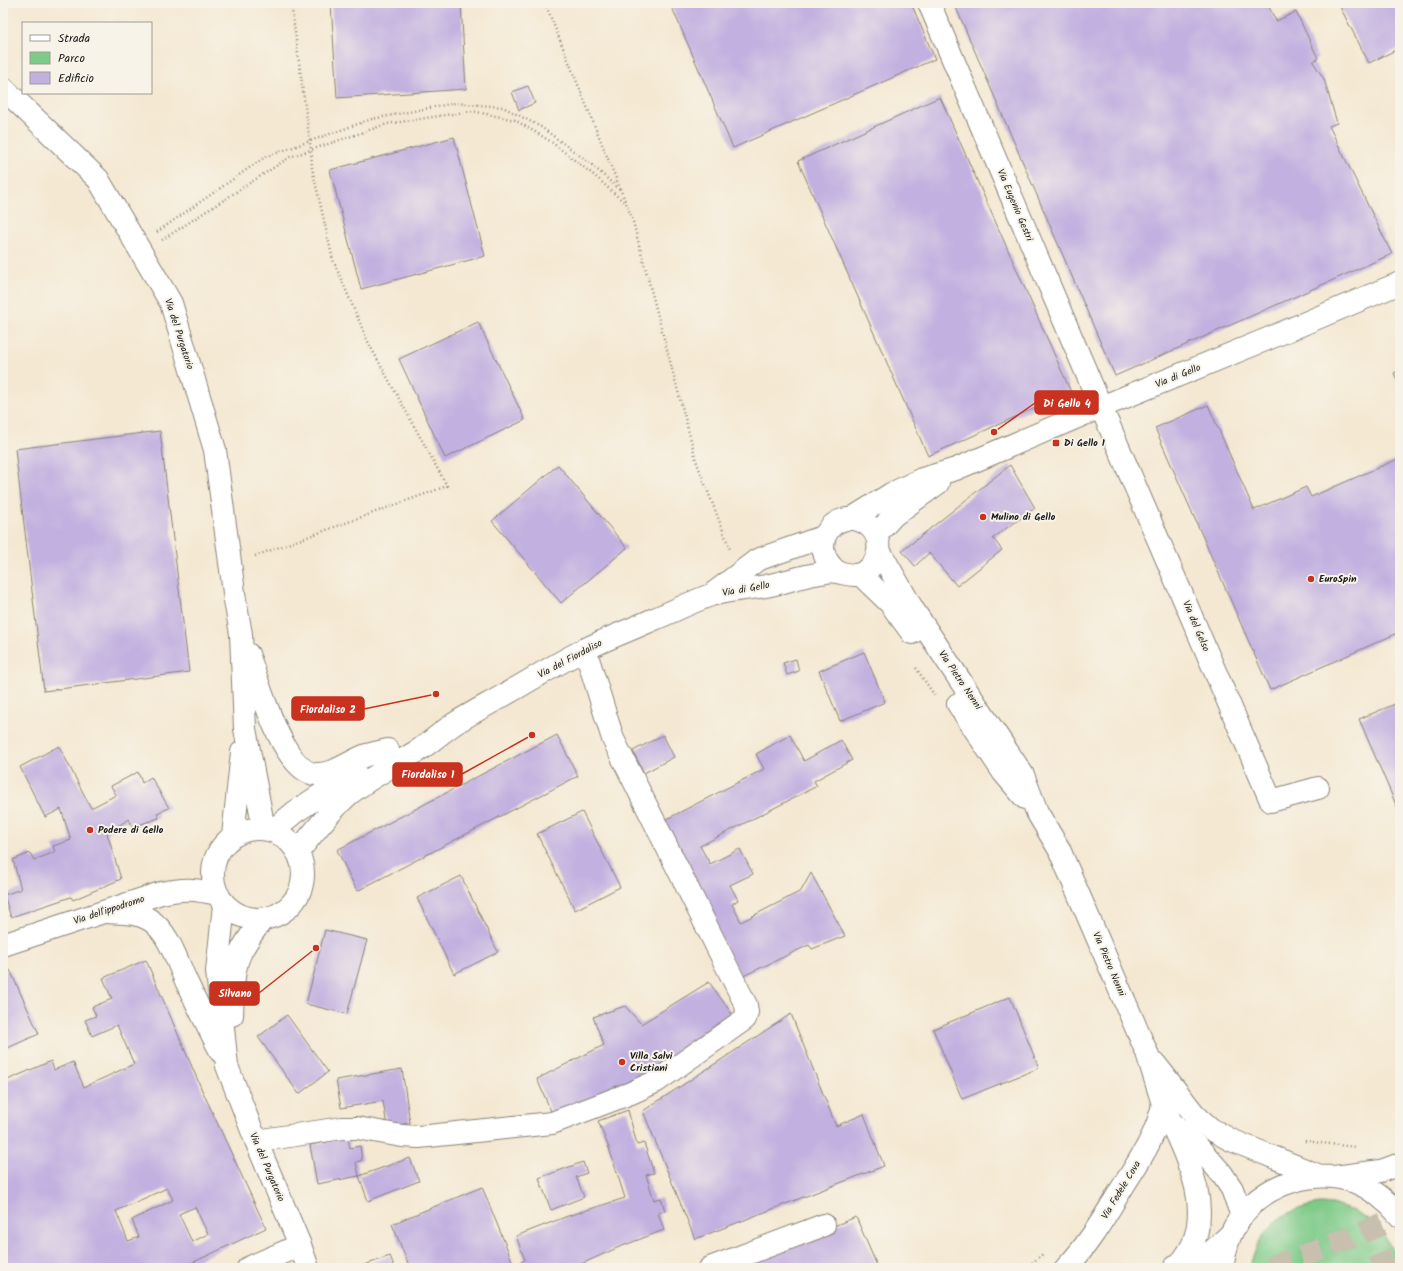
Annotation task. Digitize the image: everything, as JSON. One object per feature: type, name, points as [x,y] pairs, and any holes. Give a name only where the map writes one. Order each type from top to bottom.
[{"type":"main road","name":"Via Eugenio Gestri","points":[[930,3],[1101,407]]},
{"type":"main road","name":"Via del Purgatorio","points":[[3,88],[98,179],[171,303],[215,450],[240,634]]},
{"type":"main road","name":"Via di Gello","points":[[851,519],[891,494],[916,482],[956,470],[1101,407],[1400,283]]},
{"type":"main road","name":"Via del Gelso","points":[[1101,407],[1272,801],[1318,788]]},
{"type":"main road","name":"Via di Gello","points":[[877,542],[894,515],[956,470]]},
{"type":"main road","points":[[851,519],[866,523],[877,542],[873,564],[860,574],[852,575],[836,571],[830,566],[825,559],[822,543],[830,528],[836,523],[851,519]]},
{"type":"main road","name":"Via di Gello","points":[[712,595],[757,560],[825,536]]},
{"type":"main road","name":"Via Pietro Nenni","points":[[877,542],[912,608],[1023,774],[1037,812]]},
{"type":"main road","name":"Via di Gello","points":[[712,595],[768,586],[821,573],[836,571]]},
{"type":"main road","name":"Via Pietro Nenni","points":[[860,574],[890,603],[1003,772],[1037,812],[1059,849],[1147,1053],[1167,1113],[1222,1174],[1232,1189],[1242,1216]]},
{"type":"main road","name":"Via del Fiordaliso","points":[[298,852],[328,815],[349,795],[368,781],[420,749],[455,723],[585,649],[712,595]]},
{"type":"main road","points":[[233,836],[245,729],[240,634]]},
{"type":"main road","points":[[240,634],[280,740],[300,767],[315,774],[322,774],[331,772],[365,755],[388,750]]},
{"type":"main road","points":[[256,1141],[342,1128],[357,1128],[402,1136],[419,1137],[552,1123],[657,1081],[745,1019],[747,1012],[746,1005],[613,739],[585,649]]},
{"type":"main road","name":"Via del Fiordaliso","points":[[268,830],[388,750],[426,733],[455,723]]},
{"type":"main road","points":[[220,900],[234,914],[248,919],[262,920],[274,917],[286,911],[295,902],[301,890],[304,877],[303,864],[298,852],[282,835],[268,830],[245,729]]},
{"type":"main road","name":"Via del Purgatorio","points":[[268,830],[253,829],[243,831],[233,836],[224,845],[217,856],[213,869],[213,882],[220,900],[217,972],[227,1066],[256,1141],[300,1244],[308,1268]]},
{"type":"main road","name":"Via dell'ippodromo","points":[[3,945],[171,891],[194,889],[220,900]]},
{"type":"main road","points":[[106,912],[132,913],[142,916],[152,921],[161,930],[172,949],[227,1066]]},
{"type":"main road","name":"Via del Purgatorio","points":[[227,1066],[236,966],[239,955],[246,942],[262,920]]},
{"type":"main road","name":"Via Pietro Nenni","points":[[1147,1053],[1195,1115],[1211,1129],[1231,1140],[1328,1177],[1355,1182],[1373,1191],[1390,1204],[1400,1216]]},
{"type":"main road","points":[[1167,1113],[1196,1183],[1200,1212],[1194,1242],[1176,1266]]},
{"type":"main road","name":"Via Fedele Cova","points":[[1066,1268],[1097,1230],[1154,1134],[1159,1120],[1167,1113]]},
{"type":"main road","points":[[1328,1177],[1381,1171],[1400,1164]]},
{"type":"main road","name":"Via Pietro Nenni","points":[[1222,1268],[1224,1253],[1230,1235],[1242,1216],[1254,1202],[1269,1191],[1285,1183],[1303,1178],[1328,1177]]},
{"type":"main road","points":[[710,1268],[824,1225]]},
{"type":"main road","points":[[1176,1266],[1208,1255],[1230,1235]]},
{"type":"main road","points":[[248,1268],[300,1244]]},
{"type":"path","points":[[255,556],[447,486],[369,344],[333,260],[312,168],[310,141],[291,3]]},
{"type":"path","points":[[545,3],[632,218],[696,463],[730,550]]},
{"type":"path","points":[[140,250],[265,157],[372,119],[455,103],[503,107],[542,127],[591,164],[621,192]]},
{"type":"path","points":[[140,250],[164,238],[290,157],[387,124],[472,111],[515,120],[550,141],[595,176],[626,205]]},
{"type":"path","points":[[916,668],[939,701]]},
{"type":"path","points":[[1305,1141],[1357,1148]]},
{"type":"path","points":[[1026,1268],[1048,1248]]},
{"type":"green space","points":[[1320,1204],[1334,1205],[1348,1209],[1360,1214],[1371,1222],[1388,1242],[1394,1254],[1397,1268],[1250,1268],[1259,1243],[1266,1232],[1274,1224],[1283,1216],[1294,1211]]},
{"type":"building","points":[[331,3],[461,3],[466,89],[337,98]]},
{"type":"building","points":[[670,3],[911,3],[935,59],[733,148]]},
{"type":"building","points":[[954,3],[1267,3],[1276,21],[1296,12],[1318,58],[1313,62],[1324,79],[1337,123],[1329,126],[1392,254],[1115,376]]},
{"type":"building","points":[[1338,3],[1400,3],[1400,48],[1369,63]]},
{"type":"building","points":[[528,86],[535,103],[519,110],[512,92]]},
{"type":"building","points":[[940,97],[1071,392],[928,456],[798,161]]},
{"type":"building","points":[[454,137],[485,256],[361,289],[330,170]]},
{"type":"building","points":[[478,322],[525,420],[445,458],[399,359]]},
{"type":"building","points":[[1400,370],[1400,386],[1394,373]]},
{"type":"building","name":"EuroSpin","points":[[1208,405],[1254,510],[1306,487],[1311,497],[1400,458],[1400,632],[1270,690],[1155,428]]},
{"type":"building","points":[[160,431],[189,672],[44,691],[15,449]]},
{"type":"building","points":[[558,465],[627,548],[561,603],[492,521]]},
{"type":"building","name":"Mulino di Gello","points":[[1010,465],[1035,508],[993,538],[1002,550],[957,586],[929,553],[915,566],[902,551]]},
{"type":"building","points":[[864,652],[885,702],[840,721],[819,671]]},
{"type":"building","points":[[796,659],[799,671],[787,675],[783,663]]},
{"type":"building","points":[[1400,702],[1400,814],[1359,719]]},
{"type":"building","points":[[557,735],[578,776],[357,891],[337,850]]},
{"type":"building","points":[[663,735],[674,757],[644,773],[633,751]]},
{"type":"building","points":[[790,735],[804,761],[841,740],[852,760],[814,781],[817,786],[700,846],[710,864],[740,849],[753,874],[730,885],[738,900],[732,904],[741,922],[801,891],[811,873],[845,936],[812,949],[809,945],[741,977],[661,822],[764,769],[756,754]]},
{"type":"building","name":"Podere di Gello","points":[[59,746],[91,808],[116,795],[111,786],[138,772],[142,783],[151,777],[169,808],[157,813],[159,818],[132,827],[129,819],[107,833],[121,879],[73,900],[71,897],[11,917],[4,895],[21,889],[13,860],[30,853],[34,860],[55,852],[53,846],[71,840],[61,809],[45,817],[20,767]]},
{"type":"building","points":[[582,812],[620,887],[575,910],[537,834]]},
{"type":"building","points":[[461,876],[498,952],[454,974],[417,898]]},
{"type":"building","points":[[325,930],[367,940],[347,1014],[306,1004]]},
{"type":"building","points":[[146,960],[202,1090],[266,1228],[181,1268],[3,1268],[3,1082],[51,1061],[54,1070],[73,1062],[84,1087],[134,1064],[117,1025],[92,1036],[85,1020],[96,1016],[92,1007],[112,999],[103,978]],"holes":[[[167,1188],[173,1200],[132,1220],[139,1237],[128,1241],[116,1211]],[[195,1207],[208,1234],[192,1242],[179,1214]]]},
{"type":"building","points":[[10,970],[39,1034],[3,1050],[3,972]]},
{"type":"building","name":"Villa Salvi Cristiani","points":[[709,982],[735,1018],[650,1080],[553,1116],[537,1079],[604,1045],[593,1017],[625,1006],[641,1024]]},
{"type":"building","points":[[1010,997],[1039,1068],[962,1099],[933,1029]]},
{"type":"building","points":[[791,1014],[836,1126],[864,1114],[884,1166],[695,1239],[643,1111]]},
{"type":"building","points":[[287,1015],[328,1072],[299,1094],[258,1037]]},
{"type":"building","points":[[402,1069],[410,1123],[387,1127],[383,1101],[341,1108],[336,1080]]},
{"type":"building","points":[[628,1110],[637,1145],[644,1143],[654,1173],[646,1175],[654,1200],[661,1198],[665,1211],[658,1213],[664,1230],[617,1248],[572,1268],[522,1268],[520,1262],[525,1260],[516,1236],[568,1216],[625,1198],[609,1148],[598,1121]]},
{"type":"building","points":[[348,1138],[350,1148],[360,1146],[362,1160],[356,1162],[359,1176],[317,1184],[310,1145]]},
{"type":"building","points":[[410,1158],[419,1181],[368,1201],[359,1176]]},
{"type":"building","points":[[583,1162],[587,1173],[576,1177],[584,1197],[551,1210],[539,1178]]},
{"type":"building","points":[[482,1187],[515,1268],[410,1268],[392,1224]]},
{"type":"building","points":[[856,1217],[878,1268],[731,1268]]},
{"type":"building","points":[[390,1256],[395,1268],[356,1268]]},
{"type":"tunnel","points":[[1270,1268],[1400,1218]]},
{"type":"tunnel","points":[[1373,1268],[1400,1257]]},
{"type":"place","name":"Di Gello 4","points":[[994,432]]},
{"type":"place","name":"Di Gello 1","points":[[1056,443]]},
{"type":"place","name":"Mulino di Gello","points":[[983,517]]},
{"type":"place","name":"EuroSpin","points":[[1311,579]]},
{"type":"place","name":"Fiordaliso 2","points":[[436,694]]},
{"type":"place","name":"Fiordaliso 1","points":[[532,735]]},
{"type":"place","name":"Podere di Gello","points":[[90,830]]},
{"type":"place","name":"Silvano","points":[[316,948]]},
{"type":"place","name":"Villa Salvi Cristiani","points":[[622,1062]]}]
